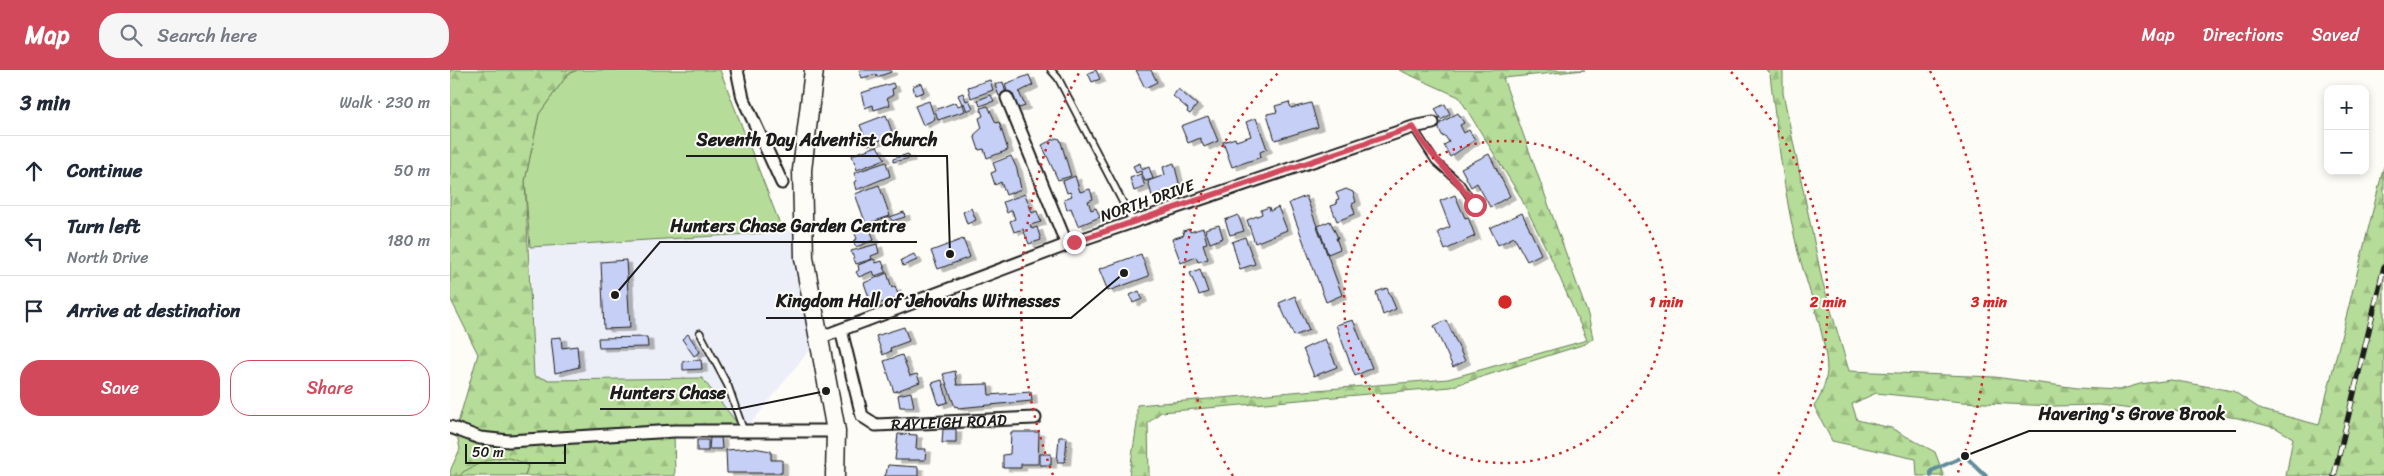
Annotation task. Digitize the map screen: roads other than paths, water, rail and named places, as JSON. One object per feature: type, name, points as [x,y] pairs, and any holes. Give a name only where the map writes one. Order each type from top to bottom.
[{"type":"main road","points":[[814,70],[802,170],[804,258],[836,431],[835,476]]},
{"type":"street","points":[[736,70],[743,98],[782,184]]},
{"type":"street","points":[[1007,98],[1067,245]]},
{"type":"street","name":"NORTH DRIVE","points":[[819,338],[1067,245],[1413,127],[1433,123]]},
{"type":"street","name":"RAYLEIGH ROAD","points":[[841,330],[862,416],[876,425],[1035,418]]},
{"type":"street","points":[[450,427],[480,438],[509,441],[674,431],[836,431]]},
{"type":"lane","points":[[1051,70],[1058,78],[1133,222]]},
{"type":"lane","points":[[1413,127],[1435,160],[1460,183],[1475,205]]},
{"type":"lane","points":[[700,333],[728,386],[744,432]]},
{"type":"waterway","points":[[1931,476],[1931,471],[1965,456],[1986,476]]},
{"type":"railway","points":[[2334,476],[2384,267]]},
{"type":"place","name":"Seventh Day Adventist Church","points":[[950,254]]},
{"type":"place","name":"Kingdom Hall of Jehovahs Witnesses","points":[[1124,273]]},
{"type":"place","name":"Hunters Chase Garden Centre","points":[[615,295]]},
{"type":"place","name":"Hunters Chase","points":[[826,391]]},
{"type":"place","name":"Havering's Grove Brook","points":[[1965,456]]}]
